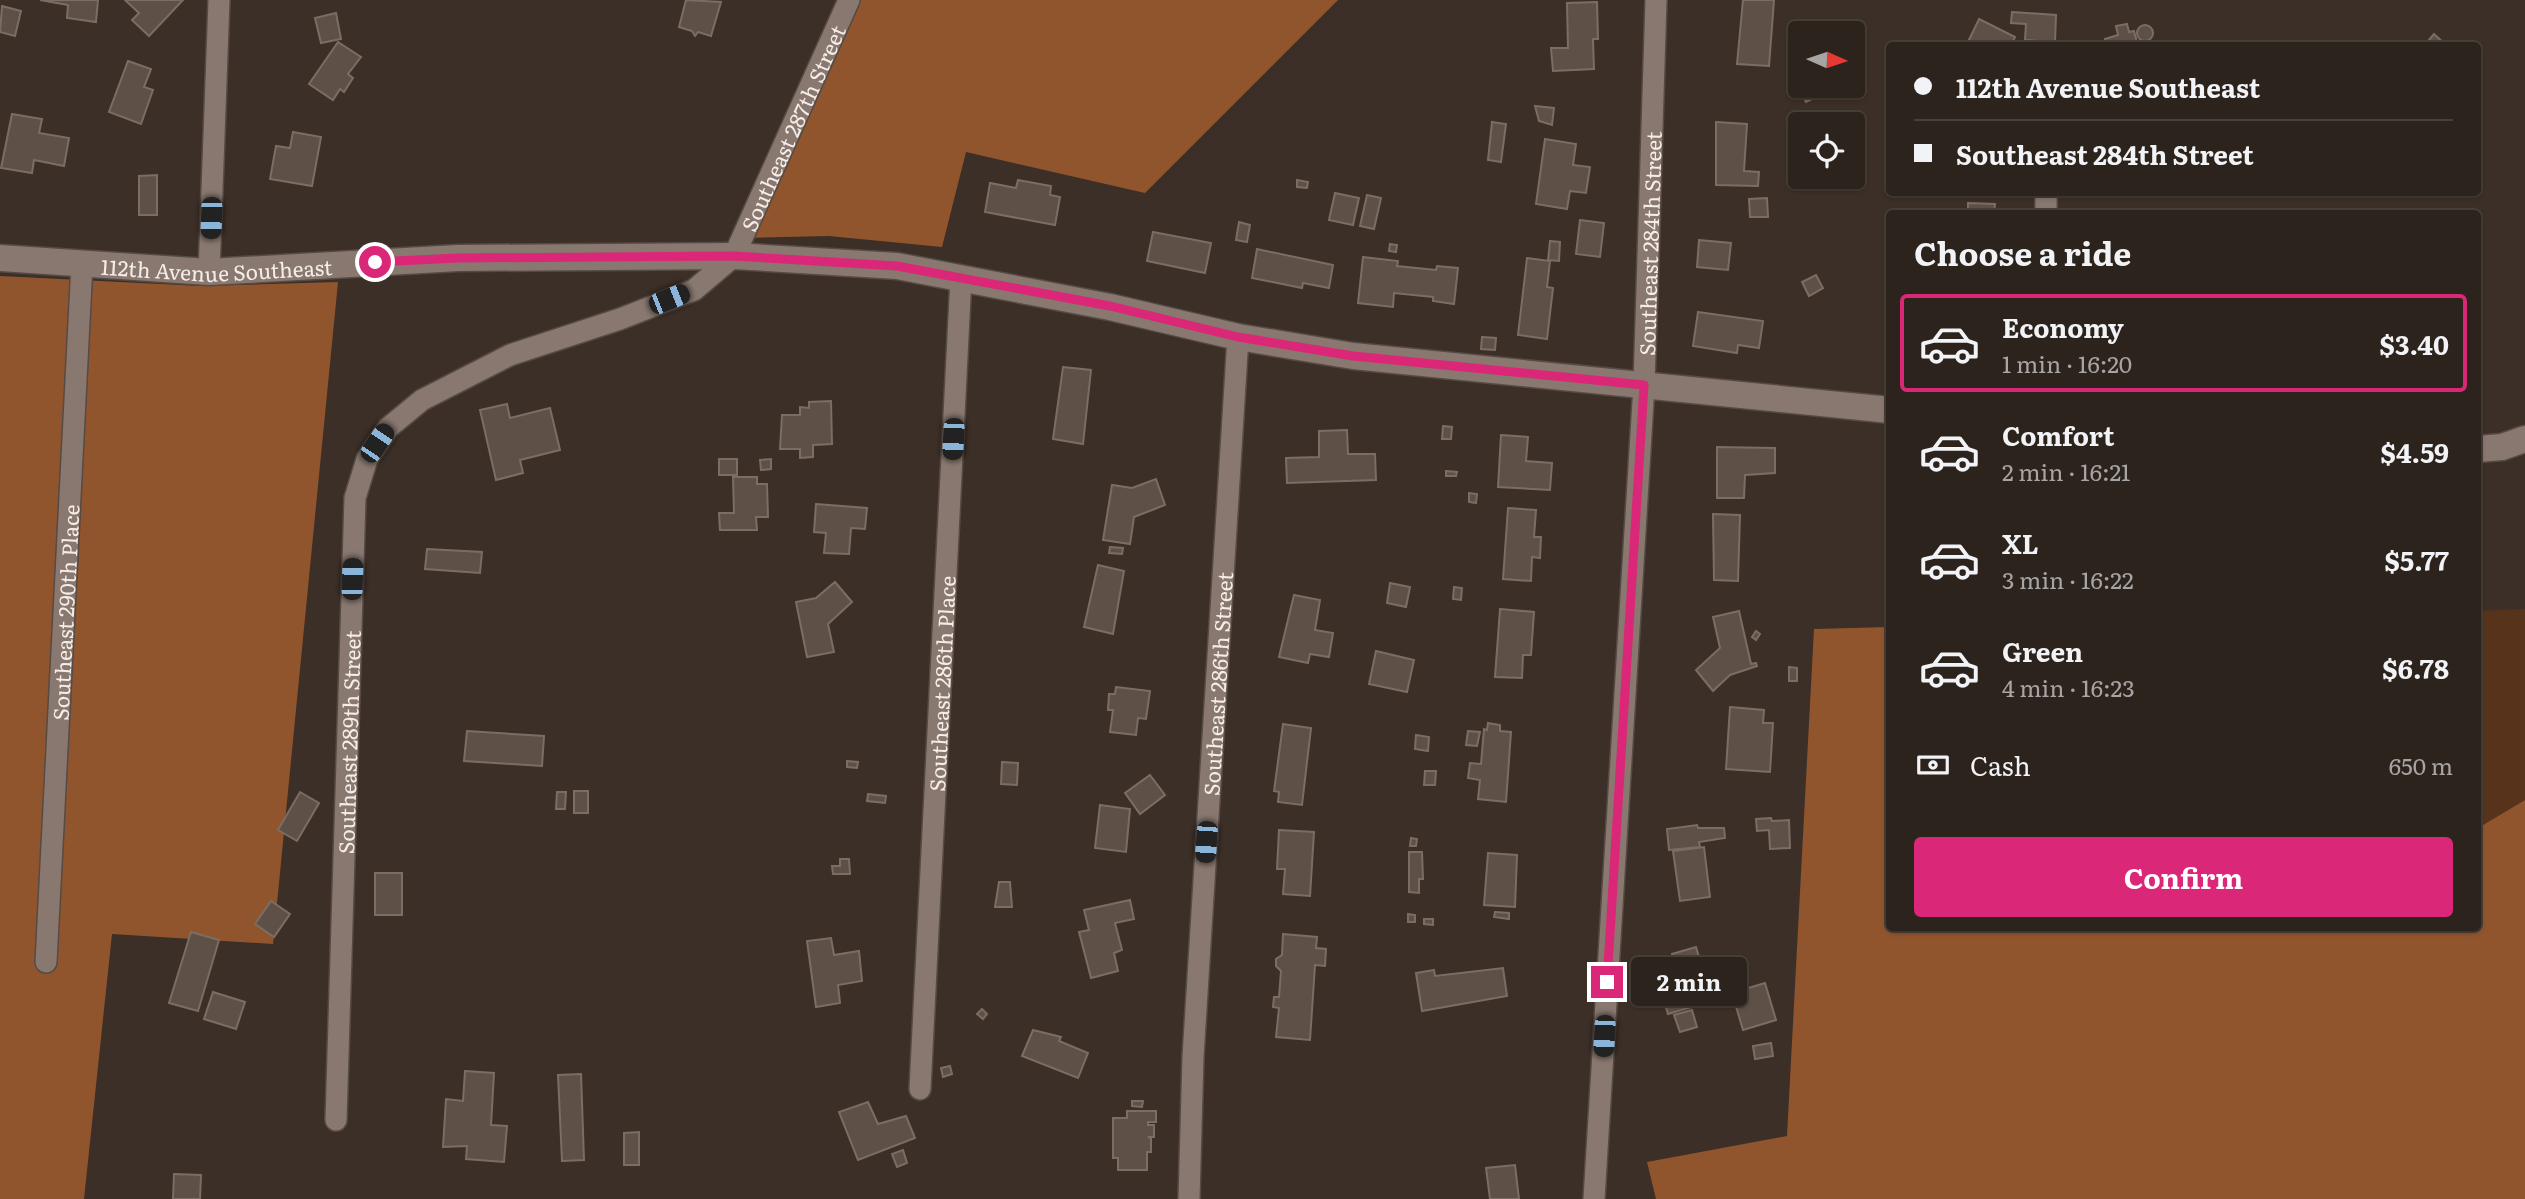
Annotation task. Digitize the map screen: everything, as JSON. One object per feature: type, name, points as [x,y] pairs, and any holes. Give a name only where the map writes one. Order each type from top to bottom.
[{"type":"street","points":[[209,272],[219,0]]},
{"type":"street","name":"Southeast 287th Street","points":[[734,256],[849,0]]},
{"type":"street","name":"Southeast 284th Street","points":[[1594,1199],[1644,385],[1656,0]]},
{"type":"street","name":"112th Avenue Southeast","points":[[0,258],[209,272],[458,258],[734,256],[897,266],[961,276],[1238,337],[1353,356],[1886,410]]},
{"type":"street","name":"Southeast 289th Street","points":[[336,1120],[355,498],[367,459],[388,428],[422,400],[510,355],[620,318],[694,289],[734,256]]},
{"type":"street","name":"Southeast 290th Place","points":[[46,962],[82,264]]},
{"type":"street","name":"Southeast 286th Place","points":[[920,1089],[961,276]]},
{"type":"street","name":"Southeast 286th Street","points":[[1189,1199],[1194,1044],[1238,337]]},
{"type":"street","points":[[2481,449],[2502,447],[2525,439]]},
{"type":"shaded area","points":[[855,0],[1338,0],[1145,193],[966,152],[942,247],[829,236],[743,238]]},
{"type":"shaded area","points":[[0,276],[200,286],[338,282],[273,944],[112,934],[84,1199],[0,1199]]},
{"type":"shaded area","points":[[2525,609],[2525,800],[2481,826],[2481,611]]},
{"type":"shaded area","points":[[1886,627],[1886,931],[2481,931],[2481,826],[2525,800],[2525,1199],[1656,1199],[1647,1162],[1787,1136],[1814,629]]},
{"type":"building","points":[[40,0],[98,0],[96,22],[67,18],[68,5]]},
{"type":"building","points":[[125,0],[183,0],[149,36],[132,20],[139,13]]},
{"type":"building","points":[[686,0],[721,2],[711,36],[698,32],[695,36],[692,31],[679,27]]},
{"type":"building","points":[[1743,0],[1774,0],[1769,66],[1737,64]]},
{"type":"building","points":[[1597,2],[1598,39],[1593,39],[1594,69],[1553,71],[1551,48],[1568,48],[1567,3]]},
{"type":"building","points":[[2,6],[21,11],[15,36],[0,32]]},
{"type":"building","points":[[2012,12],[2056,15],[2055,42],[2025,40],[2026,24],[2011,23]]},
{"type":"building","points":[[336,13],[341,39],[321,43],[315,18]]},
{"type":"building","points":[[1979,19],[2015,37],[2013,42],[1968,42]]},
{"type":"building","points":[[2127,24],[2129,32],[2134,31],[2137,42],[2105,42],[2105,39],[2118,35],[2116,26]]},
{"type":"building","points":[[2145,25],[2151,27],[2151,39],[2145,41],[2139,39],[2137,33],[2139,27]]},
{"type":"building","points":[[2434,34],[2443,42],[2427,42]]},
{"type":"building","points":[[338,42],[361,57],[348,74],[353,78],[344,92],[340,89],[333,100],[309,84]]},
{"type":"building","points":[[128,61],[151,69],[144,87],[153,90],[141,124],[109,112]]},
{"type":"building","points":[[1535,106],[1554,108],[1552,125],[1539,121]]},
{"type":"building","points":[[12,114],[42,119],[39,133],[69,138],[64,166],[34,160],[32,173],[1,168]]},
{"type":"building","points":[[1492,122],[1506,124],[1501,162],[1488,160]]},
{"type":"building","points":[[1716,122],[1747,124],[1744,171],[1759,172],[1758,186],[1716,185]]},
{"type":"building","points":[[293,132],[321,137],[312,186],[270,179],[276,146],[290,148]]},
{"type":"building","points":[[1545,139],[1576,144],[1573,165],[1590,167],[1586,193],[1570,191],[1567,209],[1536,204]]},
{"type":"building","points":[[157,175],[157,215],[139,215],[139,176]]},
{"type":"building","points":[[1018,180],[1051,186],[1050,195],[1060,197],[1055,225],[985,212],[990,183],[1016,188]]},
{"type":"building","points":[[1297,180],[1308,182],[1307,188],[1297,187]]},
{"type":"building","points":[[1335,193],[1359,198],[1353,225],[1329,220]]},
{"type":"building","points":[[1367,195],[1381,198],[1374,229],[1360,226]]},
{"type":"building","points":[[1767,198],[1768,217],[1750,217],[1749,199]]},
{"type":"building","points":[[1968,203],[1995,204],[1994,210],[1968,210]]},
{"type":"building","points":[[1580,220],[1604,223],[1600,257],[1576,254]]},
{"type":"building","points":[[1239,222],[1250,225],[1247,242],[1236,240]]},
{"type":"building","points":[[1153,232],[1211,243],[1205,273],[1147,261]]},
{"type":"building","points":[[1699,240],[1731,243],[1728,270],[1697,267]]},
{"type":"building","points":[[1550,241],[1560,242],[1559,261],[1548,260]]},
{"type":"building","points":[[1390,244],[1397,245],[1396,252],[1389,251]]},
{"type":"building","points":[[1257,249],[1333,265],[1329,288],[1303,283],[1302,288],[1252,278]]},
{"type":"building","points":[[1363,257],[1398,261],[1397,266],[1436,270],[1437,266],[1458,268],[1454,304],[1433,301],[1433,297],[1394,293],[1393,307],[1358,303]]},
{"type":"building","points":[[1527,258],[1550,261],[1547,287],[1553,288],[1547,339],[1518,335]]},
{"type":"building","points":[[1816,275],[1823,288],[1809,296],[1802,282]]},
{"type":"building","points":[[1698,312],[1763,321],[1759,348],[1738,345],[1737,353],[1693,346]]},
{"type":"building","points":[[1482,337],[1496,338],[1495,350],[1481,349]]},
{"type":"building","points":[[1063,367],[1091,370],[1083,444],[1053,439]]},
{"type":"building","points":[[831,401],[832,444],[813,445],[813,457],[800,458],[800,449],[780,449],[782,415],[800,415],[800,407],[809,408],[809,402]]},
{"type":"building","points":[[507,404],[510,418],[550,408],[560,450],[520,460],[523,473],[496,480],[480,410]]},
{"type":"building","points":[[1443,426],[1452,427],[1451,439],[1442,439]]},
{"type":"building","points":[[1347,430],[1348,454],[1375,454],[1376,480],[1287,483],[1286,458],[1319,457],[1319,431]]},
{"type":"building","points":[[1501,435],[1528,437],[1526,461],[1552,463],[1550,490],[1498,487]]},
{"type":"building","points":[[1717,447],[1775,448],[1775,473],[1745,475],[1744,498],[1717,498]]},
{"type":"building","points":[[719,459],[737,459],[737,475],[719,475]]},
{"type":"building","points":[[771,459],[771,469],[761,470],[760,460]]},
{"type":"building","points":[[1446,471],[1457,472],[1456,476],[1446,476]]},
{"type":"building","points":[[733,477],[757,477],[757,484],[767,484],[768,517],[756,517],[757,530],[720,530],[719,513],[734,513]]},
{"type":"building","points":[[1156,479],[1165,505],[1134,517],[1130,544],[1103,540],[1112,485],[1132,488]]},
{"type":"building","points":[[1469,493],[1477,494],[1476,503],[1469,502]]},
{"type":"building","points":[[816,504],[867,508],[865,529],[851,528],[849,554],[824,553],[826,533],[814,532]]},
{"type":"building","points":[[1508,508],[1536,510],[1534,537],[1541,537],[1540,558],[1532,557],[1531,581],[1503,579]]},
{"type":"building","points":[[1713,514],[1740,515],[1738,581],[1714,580]]},
{"type":"building","points":[[1110,547],[1123,548],[1122,554],[1109,553]]},
{"type":"building","points":[[427,549],[482,552],[480,573],[425,569]]},
{"type":"building","points":[[1098,565],[1124,571],[1113,634],[1084,627]]},
{"type":"building","points":[[835,582],[852,602],[828,624],[834,652],[807,657],[796,602],[816,598]]},
{"type":"building","points":[[1390,583],[1410,587],[1406,607],[1387,603]]},
{"type":"building","points":[[1454,587],[1462,588],[1461,600],[1453,599]]},
{"type":"building","points":[[1294,595],[1320,600],[1315,630],[1333,633],[1329,657],[1310,654],[1308,663],[1279,657]]},
{"type":"building","points":[[1500,609],[1534,612],[1531,655],[1523,655],[1522,678],[1495,677]]},
{"type":"building","points":[[1739,611],[1751,664],[1756,663],[1757,666],[1730,675],[1713,691],[1696,670],[1720,648],[1713,617]]},
{"type":"building","points":[[1756,631],[1760,634],[1756,640],[1752,637]]},
{"type":"building","points":[[1376,651],[1414,660],[1407,692],[1369,684]]},
{"type":"building","points":[[1789,667],[1797,668],[1797,681],[1789,681]]},
{"type":"building","points":[[1116,687],[1150,691],[1146,719],[1138,718],[1136,735],[1110,732],[1113,710],[1108,710],[1109,694],[1115,694]]},
{"type":"building","points":[[1730,707],[1764,710],[1763,723],[1773,723],[1770,772],[1726,769]]},
{"type":"building","points":[[1488,723],[1500,725],[1500,731],[1511,732],[1506,802],[1478,799],[1480,780],[1468,778],[1470,763],[1481,764],[1484,729],[1487,730]]},
{"type":"building","points":[[1283,724],[1311,728],[1302,805],[1278,802],[1279,792],[1274,791]]},
{"type":"building","points":[[467,731],[544,736],[542,766],[464,761]]},
{"type":"building","points":[[1468,731],[1480,732],[1477,746],[1466,745]]},
{"type":"building","points":[[1416,735],[1429,737],[1428,751],[1415,749]]},
{"type":"building","points":[[847,761],[858,762],[857,768],[847,767]]},
{"type":"building","points":[[1002,762],[1018,763],[1017,785],[1001,784]]},
{"type":"building","points":[[1425,771],[1436,771],[1435,785],[1424,785]]},
{"type":"building","points":[[1150,775],[1165,795],[1140,814],[1125,793]]},
{"type":"building","points":[[574,791],[588,791],[588,813],[574,813]]},
{"type":"building","points":[[300,792],[319,803],[297,841],[278,830]]},
{"type":"building","points":[[557,792],[566,792],[565,809],[556,809]]},
{"type":"building","points":[[868,794],[886,796],[885,803],[867,801]]},
{"type":"building","points":[[1100,805],[1130,809],[1126,852],[1095,848]]},
{"type":"building","points":[[1771,818],[1772,821],[1789,820],[1790,848],[1770,849],[1769,830],[1757,831],[1756,819]]},
{"type":"building","points":[[1697,825],[1698,828],[1724,828],[1725,838],[1699,842],[1700,847],[1669,850],[1667,829]]},
{"type":"building","points":[[1279,830],[1314,832],[1310,896],[1283,894],[1285,869],[1277,869]]},
{"type":"building","points":[[1411,838],[1417,839],[1416,846],[1410,846]]},
{"type":"building","points":[[1704,847],[1710,897],[1680,901],[1673,851]]},
{"type":"building","points":[[1409,852],[1422,852],[1423,879],[1419,879],[1419,893],[1409,892]]},
{"type":"building","points":[[1488,853],[1517,855],[1515,907],[1484,905]]},
{"type":"building","points":[[840,859],[849,859],[850,874],[833,874],[832,866],[840,866]]},
{"type":"building","points":[[375,873],[402,873],[402,915],[375,915]]},
{"type":"building","points":[[999,882],[1010,882],[1012,907],[995,907]]},
{"type":"building","points":[[1130,900],[1134,919],[1115,923],[1122,950],[1114,953],[1118,971],[1091,978],[1079,932],[1089,930],[1084,910]]},
{"type":"building","points":[[271,901],[290,914],[274,937],[255,924]]},
{"type":"building","points":[[1495,912],[1509,913],[1509,919],[1494,917]]},
{"type":"building","points":[[1408,914],[1415,915],[1415,922],[1408,922]]},
{"type":"building","points":[[1424,919],[1433,919],[1433,925],[1424,924]]},
{"type":"building","points":[[191,932],[219,940],[198,1011],[169,1003]]},
{"type":"building","points":[[1283,934],[1317,937],[1316,948],[1326,949],[1325,966],[1315,965],[1310,1040],[1276,1037],[1279,1008],[1273,1007],[1274,997],[1279,997],[1281,971],[1276,966],[1276,959],[1282,955]]},
{"type":"building","points":[[831,938],[834,955],[859,951],[862,981],[838,985],[840,1003],[816,1007],[807,941]]},
{"type":"building","points":[[1696,947],[1712,1001],[1668,1014],[1660,988],[1680,982],[1672,954]]},
{"type":"building","points":[[1503,968],[1507,996],[1422,1011],[1416,973],[1434,970],[1435,976]]},
{"type":"building","points":[[1765,983],[1776,1020],[1743,1030],[1732,993]]},
{"type":"building","points":[[213,992],[245,1002],[236,1029],[204,1019]]},
{"type":"building","points":[[982,1009],[987,1014],[983,1019],[977,1014]]},
{"type":"building","points":[[1692,1010],[1697,1027],[1680,1032],[1674,1015]]},
{"type":"building","points":[[1033,1030],[1061,1037],[1059,1041],[1088,1053],[1078,1078],[1022,1056]]},
{"type":"building","points":[[1771,1043],[1773,1056],[1755,1059],[1753,1046]]},
{"type":"building","points":[[950,1066],[952,1074],[943,1077],[941,1068]]},
{"type":"building","points":[[465,1071],[494,1073],[491,1125],[507,1126],[504,1162],[466,1159],[467,1146],[443,1147],[446,1099],[463,1101]]},
{"type":"building","points":[[581,1074],[584,1160],[562,1161],[558,1075]]},
{"type":"building","points":[[1132,1101],[1143,1101],[1142,1107],[1132,1106]]},
{"type":"building","points":[[868,1102],[878,1124],[906,1116],[915,1138],[858,1160],[839,1112]]},
{"type":"building","points":[[1127,1111],[1156,1111],[1156,1122],[1148,1122],[1148,1125],[1154,1125],[1154,1137],[1148,1137],[1151,1138],[1151,1152],[1147,1152],[1147,1170],[1118,1170],[1118,1158],[1113,1158],[1113,1118],[1127,1118]]},
{"type":"building","points":[[639,1132],[639,1165],[624,1165],[624,1133]]},
{"type":"building","points":[[903,1150],[907,1163],[897,1167],[892,1154]]},
{"type":"building","points":[[1515,1165],[1519,1199],[1490,1199],[1486,1168]]},
{"type":"building","points":[[174,1174],[201,1175],[200,1199],[173,1199]]},
{"type":"route","points":[[375,262],[458,258],[734,256],[897,266],[1110,306],[1238,337],[1353,356],[1644,385],[1607,982]]}]
